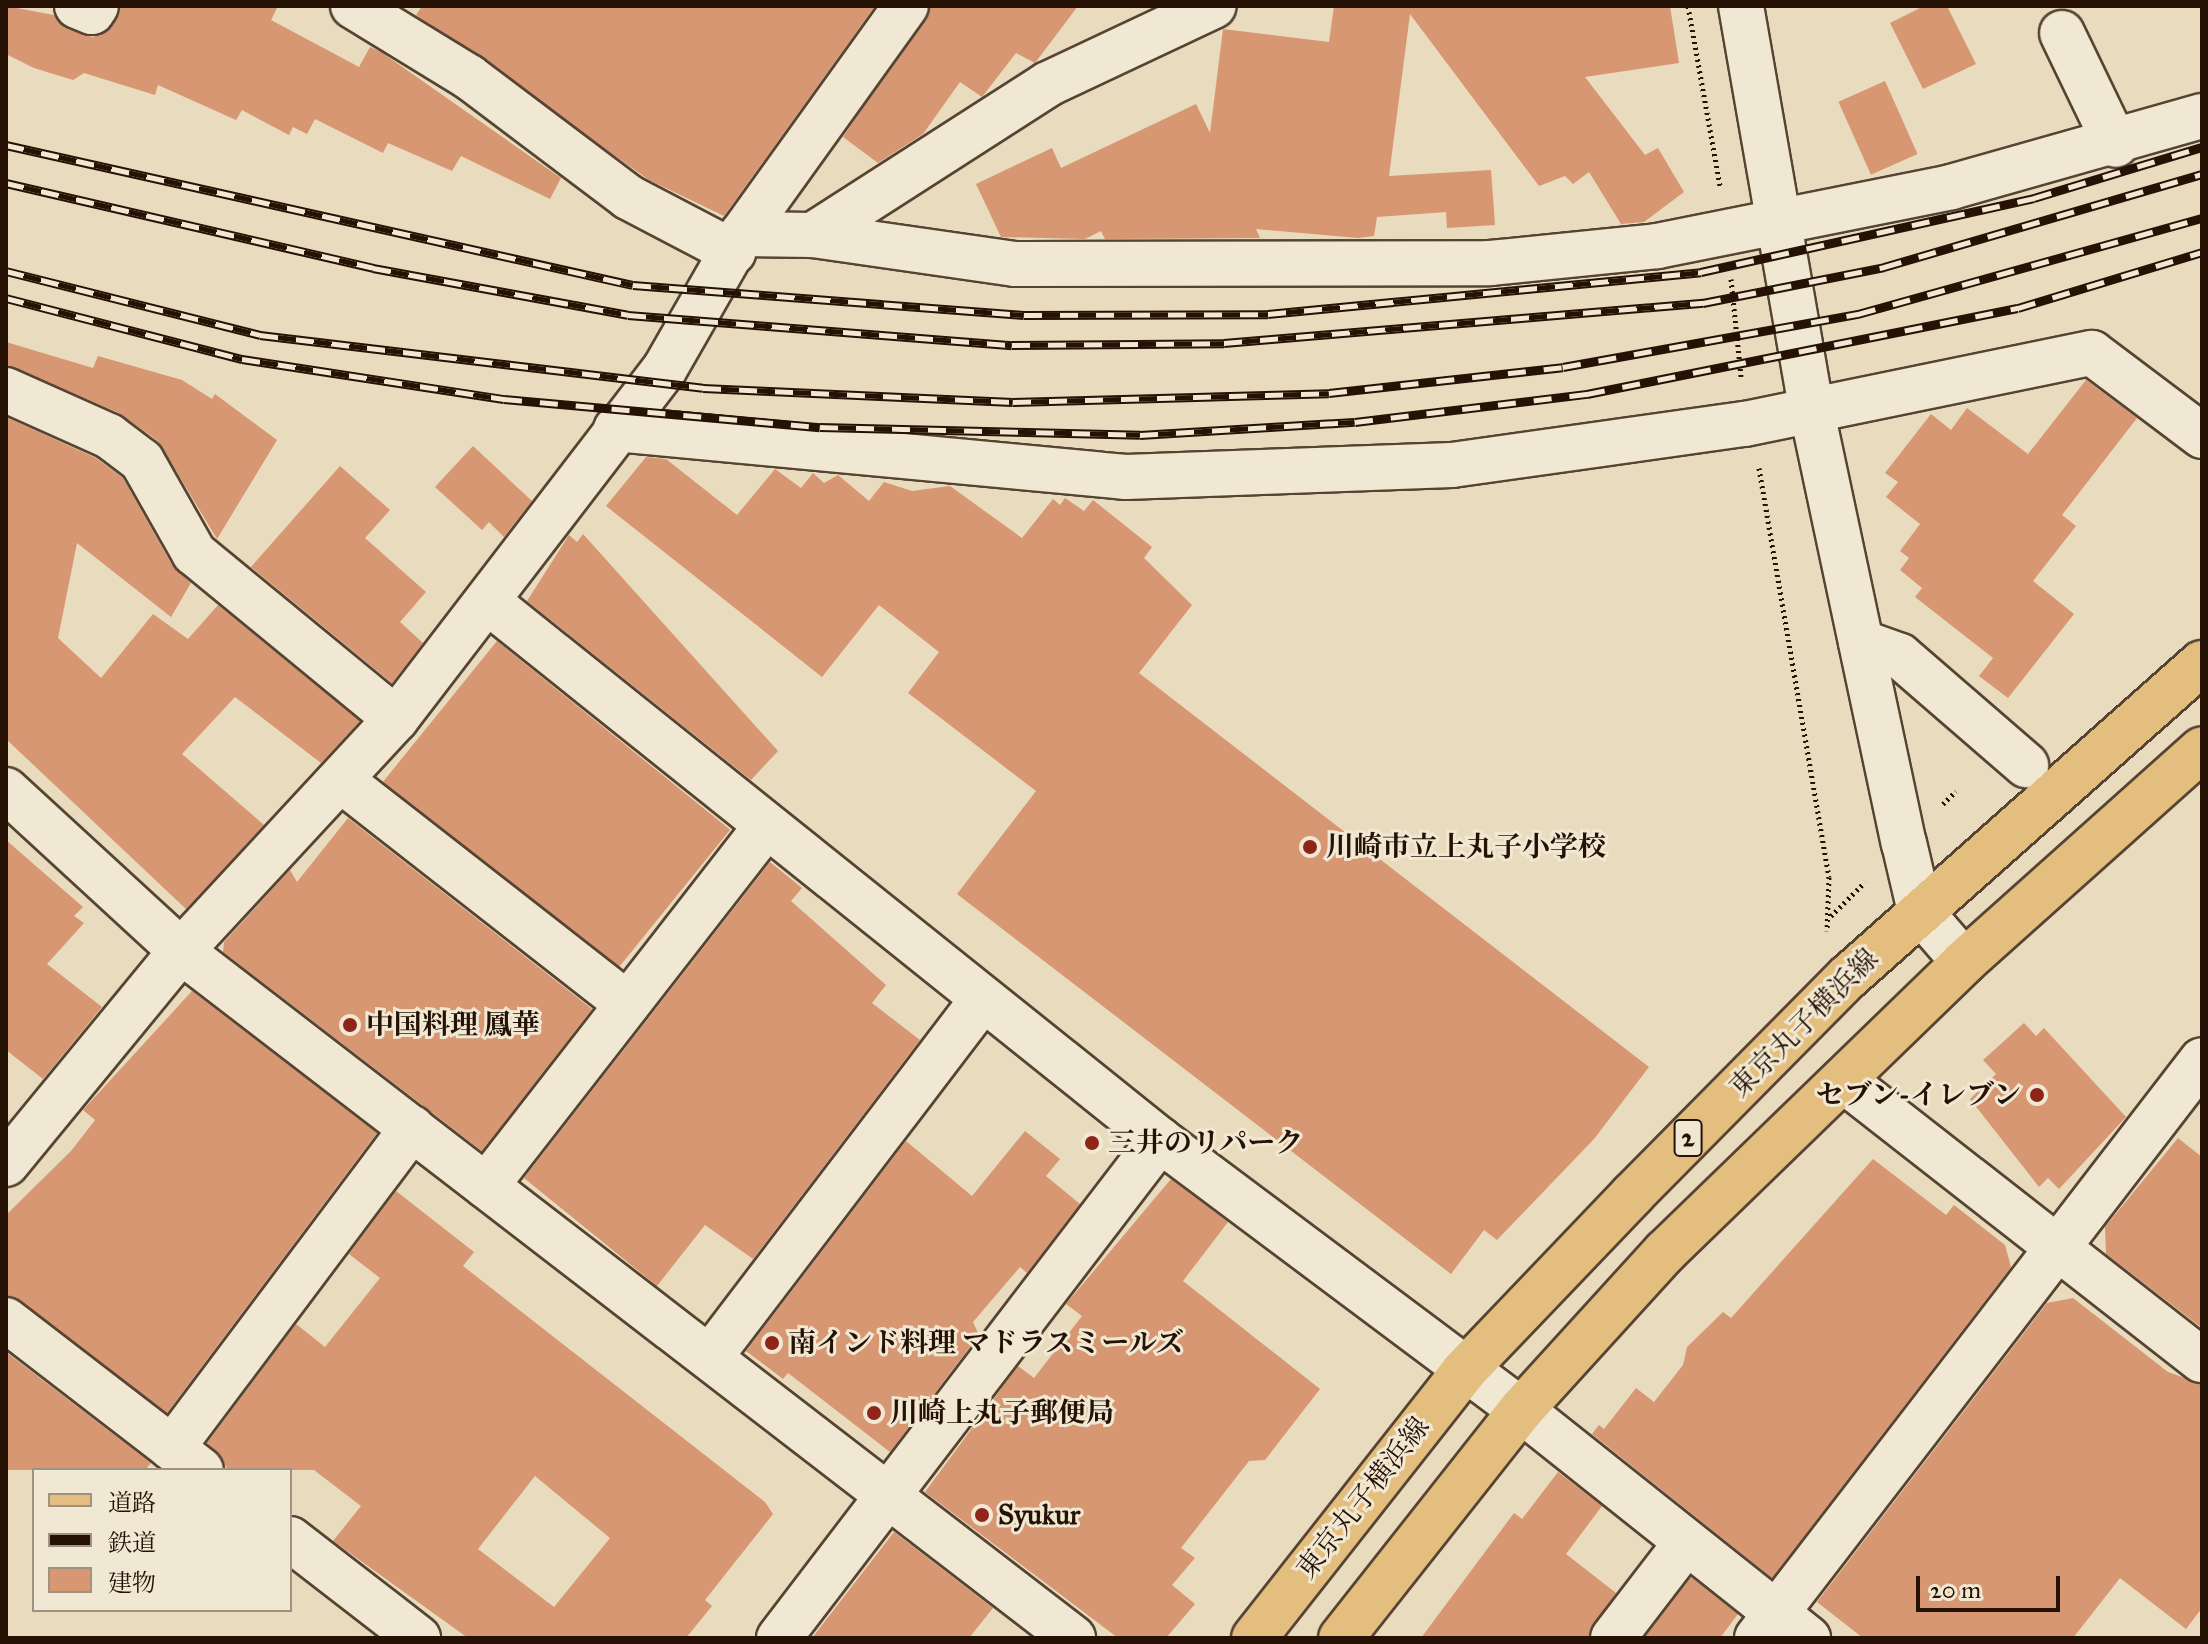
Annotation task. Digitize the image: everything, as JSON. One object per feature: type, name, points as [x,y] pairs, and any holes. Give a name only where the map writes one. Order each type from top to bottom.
[{"type":"main road","name":"東京丸子横浜線","points":[[1254,1638],[1463,1372],[1920,911],[2202,663]]},
{"type":"main road","name":"2","points":[[1341,1638],[1521,1410],[1665,1252],[1964,962],[2202,749]]},
{"type":"street","points":[[77,6],[92,12],[96,6]]},
{"type":"street","points":[[353,6],[469,77],[628,197],[738,243],[813,235],[1015,264],[1490,263],[1657,246],[2116,145],[2202,116]]},
{"type":"street","points":[[6,1164],[181,951],[342,781],[396,719],[664,370],[738,243],[906,6]]},
{"type":"street","points":[[813,235],[1048,84],[1214,6]]},
{"type":"street","points":[[1741,6],[1812,412],[1920,911],[1964,962]]},
{"type":"street","points":[[2062,33],[2116,145]]},
{"type":"street","points":[[616,429],[1126,477],[1452,465],[1812,412],[2092,353],[2202,436]]},
{"type":"street","points":[[6,390],[109,436],[142,461],[194,553],[396,719]]},
{"type":"street","points":[[487,601],[765,828],[1160,1140],[1463,1372],[1521,1410],[1685,1544],[1780,1630],[2059,1247],[2195,1086]]},
{"type":"street","points":[[1861,642],[1900,656],[2026,765]]},
{"type":"street","points":[[342,781],[627,1004]]},
{"type":"street","points":[[6,790],[181,951],[1073,1638]]},
{"type":"street","points":[[486,1186],[765,828]]},
{"type":"street","points":[[710,1357],[982,1000]]},
{"type":"street","points":[[1843,1080],[2202,1360]]},
{"type":"street","points":[[6,1320],[186,1459],[412,1128]]},
{"type":"street","points":[[779,1638],[1160,1140]]},
{"type":"street","points":[[292,1541],[418,1638]]},
{"type":"street","points":[[1613,1638],[1685,1544]]},
{"type":"building","points":[[6,6],[54,15],[68,29],[93,37],[112,26],[121,6],[278,6],[271,20],[359,67],[370,47],[381,52],[561,178],[550,199],[461,156],[452,171],[388,143],[383,153],[315,119],[307,134],[293,127],[289,135],[242,110],[236,120],[158,85],[155,95],[84,73],[73,80],[34,68],[6,54]]},
{"type":"building","points":[[422,6],[875,6],[724,216],[649,180],[416,15]]},
{"type":"building","points":[[931,6],[1078,6],[1035,63],[1016,53],[982,97],[960,82],[923,134],[878,163],[843,137]]},
{"type":"building","points":[[1334,6],[1670,6],[1679,63],[1585,77],[1645,155],[1658,148],[1684,192],[1644,222],[1621,224],[1589,172],[1573,184],[1565,176],[1539,186],[1410,14],[1389,176],[1491,170],[1495,225],[1447,228],[1446,212],[1377,217],[1374,236],[1358,238],[1256,229],[1260,238],[1105,239],[1101,231],[1085,239],[1001,237],[976,184],[1052,148],[1061,168],[1196,104],[1210,133],[1223,29],[1329,42]]},
{"type":"building","points":[[1924,6],[1947,6],[1976,64],[1923,89],[1890,23]]},
{"type":"building","points":[[1885,81],[1918,154],[1871,175],[1838,102]]},
{"type":"building","points":[[6,342],[93,368],[98,356],[182,380],[212,399],[215,394],[277,440],[217,539],[158,441],[119,413],[6,365]]},
{"type":"building","points":[[2086,380],[2137,418],[2062,515],[2076,526],[2033,581],[2074,614],[2008,698],[1979,676],[1993,658],[1915,597],[1922,588],[1900,570],[1909,558],[1900,551],[1920,524],[1886,497],[1898,482],[1885,473],[1931,414],[1951,430],[1967,408],[2028,454]]},
{"type":"building","points":[[6,417],[96,458],[123,478],[172,565],[191,583],[171,617],[77,543],[58,638],[101,678],[153,614],[188,639],[218,605],[360,721],[321,763],[235,697],[182,754],[264,825],[186,909],[6,739]]},
{"type":"building","points":[[473,446],[532,501],[504,537],[489,522],[482,530],[435,487]]},
{"type":"building","points":[[646,457],[666,459],[737,515],[775,469],[801,488],[813,473],[824,483],[838,475],[869,501],[884,482],[912,491],[950,486],[1022,538],[1053,499],[1060,505],[1065,498],[1084,511],[1093,500],[1152,547],[1144,558],[1192,605],[1139,673],[1649,1067],[1594,1139],[1497,1240],[1484,1230],[1451,1274],[957,894],[1036,791],[908,693],[939,652],[879,605],[822,677],[606,506]]},
{"type":"building","points":[[340,466],[390,510],[365,538],[426,592],[400,622],[423,643],[392,683],[251,567]]},
{"type":"building","points":[[583,534],[778,751],[751,780],[527,601],[569,535],[577,542]]},
{"type":"building","points":[[497,641],[730,830],[616,970],[383,782]]},
{"type":"building","points":[[348,818],[592,1009],[482,1151],[223,952],[224,942],[290,870],[297,882]]},
{"type":"building","points":[[6,840],[83,907],[74,916],[84,923],[47,964],[102,1007],[43,1079],[6,1050]]},
{"type":"building","points":[[770,862],[802,888],[791,901],[886,985],[872,1003],[920,1040],[753,1259],[705,1225],[657,1286],[524,1178]]},
{"type":"building","points":[[192,991],[377,1133],[167,1413],[6,1296],[6,1215],[71,1151],[95,1120],[83,1110]]},
{"type":"building","points":[[2024,1023],[2036,1036],[2044,1028],[2126,1117],[2059,1189],[2048,1178],[2039,1187],[1970,1099],[1996,1074],[1983,1060]]},
{"type":"building","points":[[1025,1131],[1060,1159],[1046,1176],[1080,1204],[1027,1273],[1020,1267],[973,1322],[979,1335],[890,1452],[788,1373],[783,1379],[746,1351],[906,1141],[972,1196]]},
{"type":"building","points":[[2178,1138],[2202,1157],[2202,1328],[2106,1254],[2105,1227]]},
{"type":"building","points":[[1873,1159],[1946,1215],[1954,1205],[2005,1245],[2011,1267],[1772,1578],[1592,1434],[1599,1425],[1604,1429],[1636,1388],[1654,1402],[1683,1365],[1687,1347],[1723,1312],[1731,1318]]},
{"type":"building","points":[[1171,1179],[1228,1222],[1183,1281],[1320,1389],[1265,1460],[1249,1461],[1181,1548],[1195,1558],[1172,1585],[1195,1604],[1166,1638],[1118,1638],[925,1492],[1018,1366],[1034,1378],[1082,1316],[1066,1304]]},
{"type":"building","points":[[396,1191],[474,1252],[463,1266],[765,1502],[773,1514],[705,1600],[712,1606],[686,1638],[468,1638],[333,1541],[361,1506],[314,1470],[227,1468],[207,1443],[296,1324],[325,1347],[380,1278],[349,1254]],"holes":[[[535,1476],[610,1538],[554,1607],[478,1549]]]},
{"type":"building","points":[[2073,1298],[2168,1372],[2202,1384],[2202,1608],[2186,1629],[2120,1578],[2073,1638],[1863,1638],[1817,1602],[2047,1303]]},
{"type":"building","points":[[6,1352],[151,1463],[147,1468],[6,1470]]},
{"type":"building","points":[[1558,1472],[1602,1506],[1566,1554],[1616,1593],[1589,1638],[1421,1638],[1514,1513],[1522,1519]]},
{"type":"building","points":[[894,1532],[993,1608],[969,1638],[812,1638]]},
{"type":"building","points":[[1691,1577],[1738,1614],[1720,1638],[1644,1638]]},
{"type":"railway","points":[[6,145],[633,285],[1024,315],[1268,314],[1701,272],[2034,198],[2202,147]]},
{"type":"railway","points":[[6,183],[373,268],[628,315],[1012,345],[1224,343],[1703,303],[1884,267],[2202,174]]},
{"type":"railway","points":[[6,271],[260,335],[703,388],[1013,402],[1329,393],[1563,367],[1858,314],[2202,218]]},
{"type":"railway","points":[[6,298],[242,359],[504,399],[820,427],[1140,435],[1355,422],[1587,394],[2018,308],[2202,252]]},
{"type":"place","name":"川崎市立上丸子小学校","points":[[1310,847]]},
{"type":"place","name":"中国料理 鳳華","points":[[350,1025]]},
{"type":"place","name":"セブン-イレブン","points":[[2037,1095]]},
{"type":"place","name":"三井のリパーク","points":[[1092,1143]]},
{"type":"place","name":"南インド料理 マドラスミールズ","points":[[772,1343]]},
{"type":"place","name":"川崎上丸子郵便局","points":[[874,1413]]},
{"type":"place","name":"Syukur","points":[[982,1515]]}]
